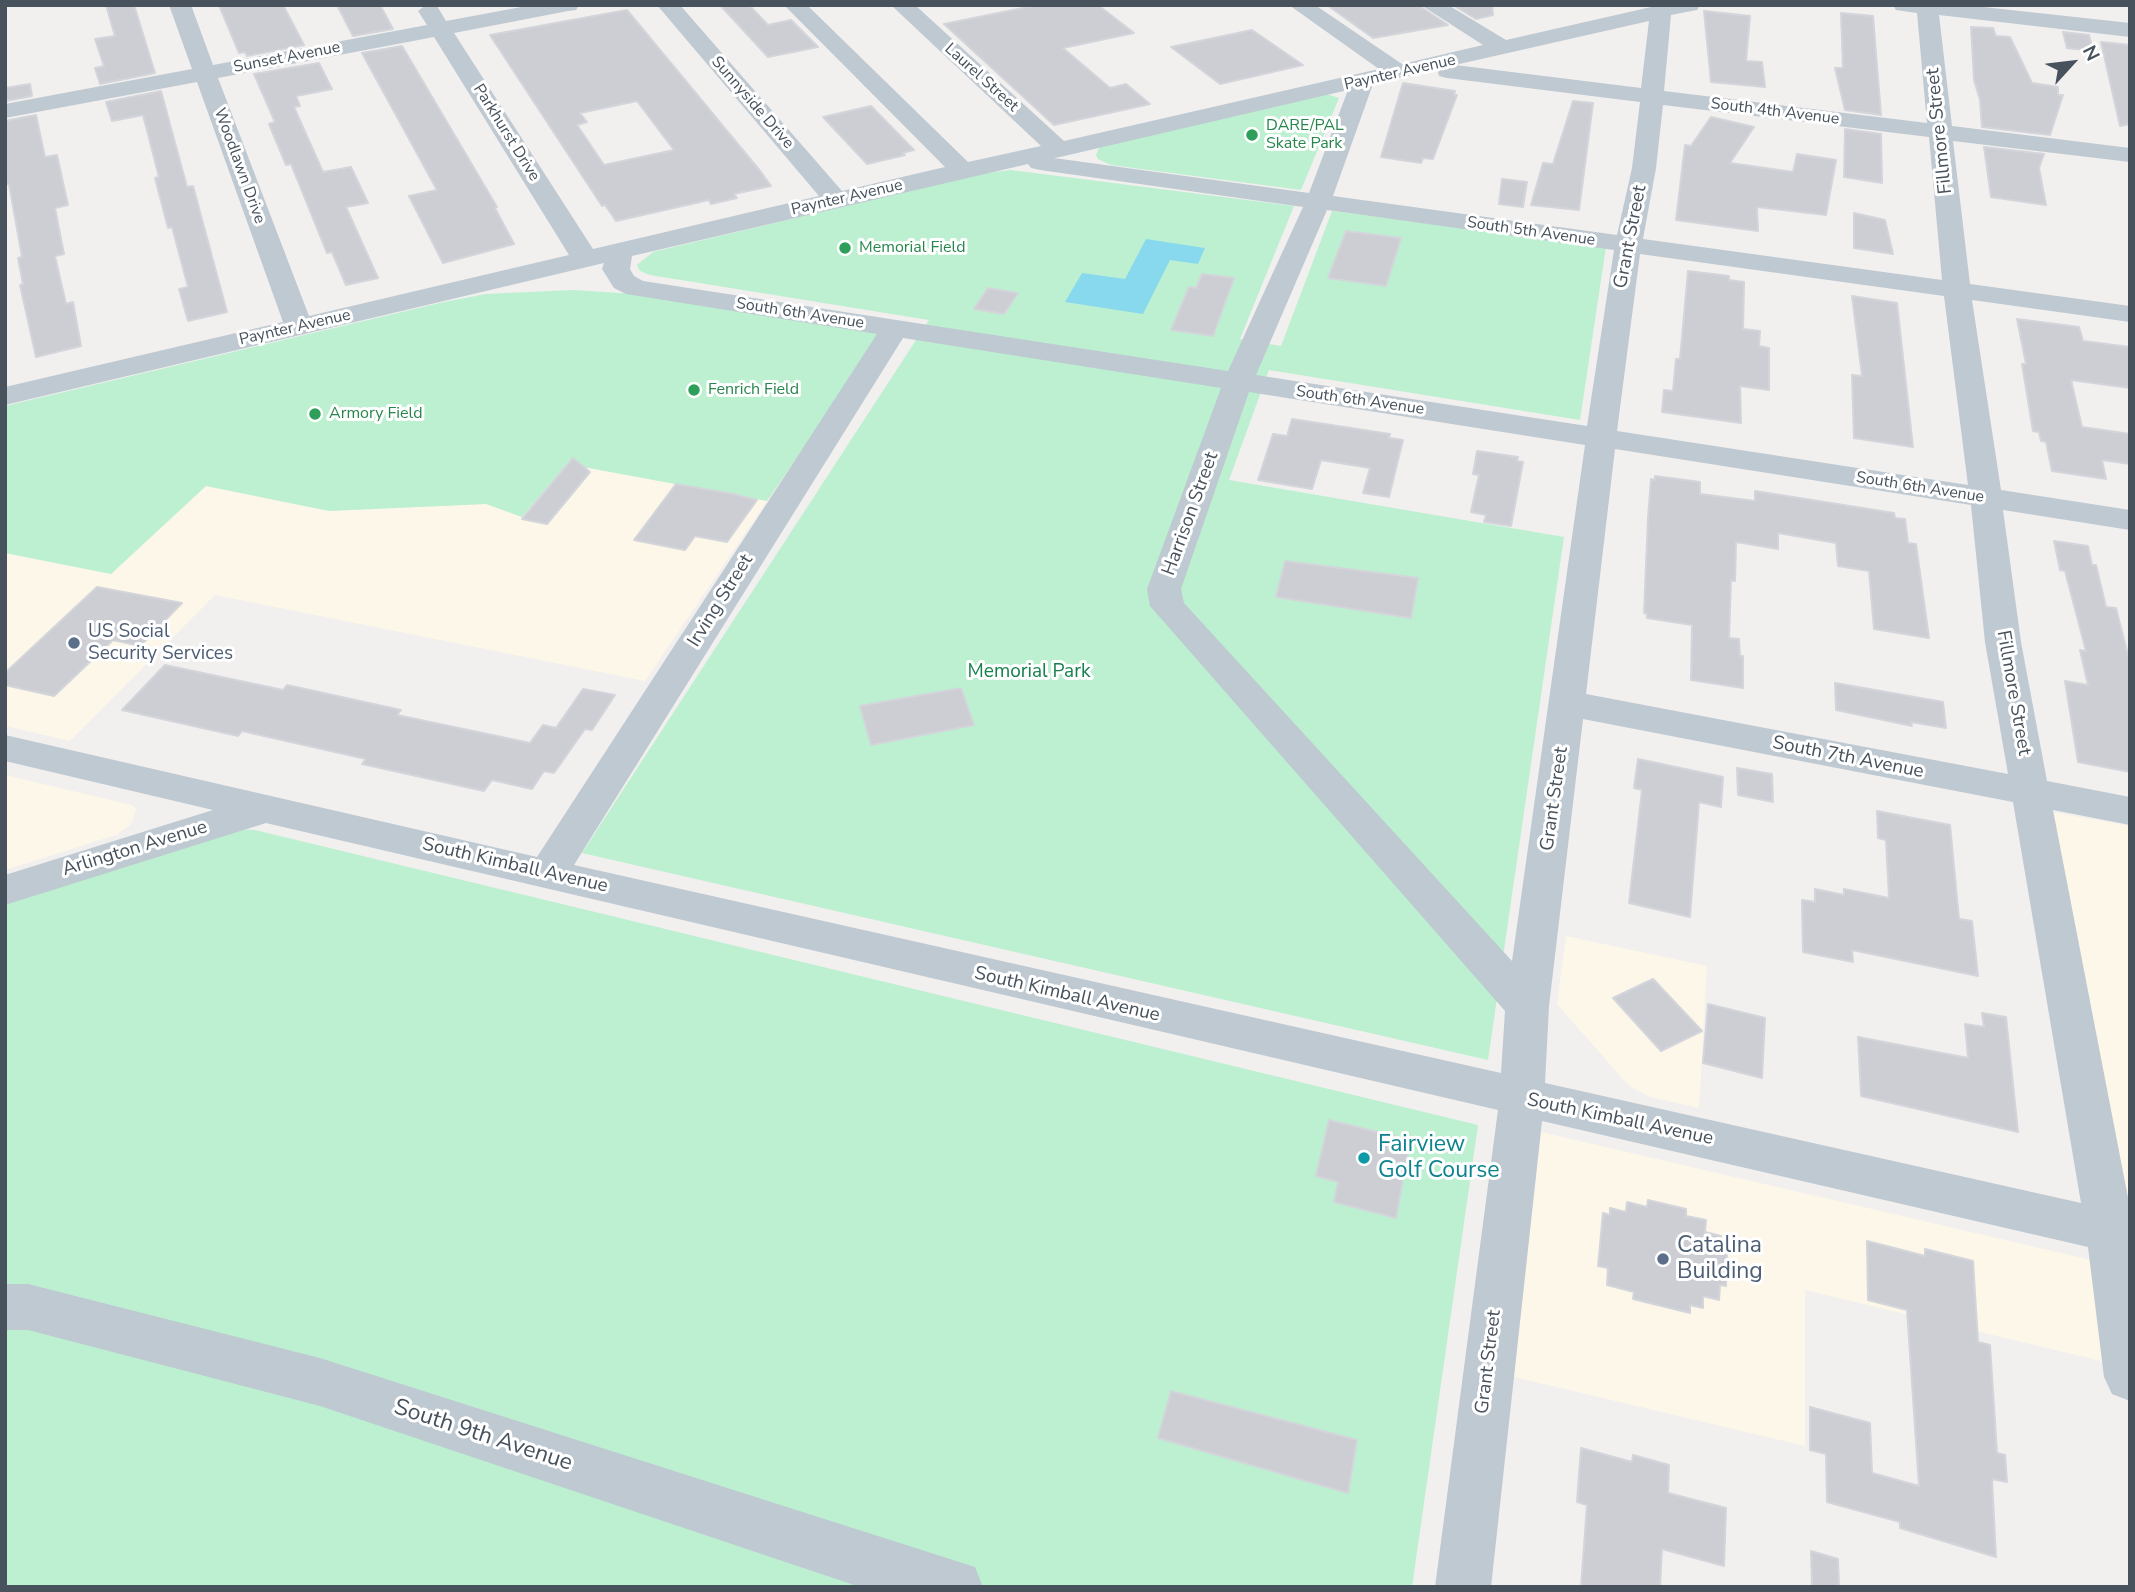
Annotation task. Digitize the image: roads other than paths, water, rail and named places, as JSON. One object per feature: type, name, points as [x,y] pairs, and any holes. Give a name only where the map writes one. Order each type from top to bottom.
[{"type":"street","name":"Woodlawn Drive","points":[[180,5],[299,327]]},
{"type":"street","name":"Parkhurst Drive","points":[[425,5],[586,260]]},
{"type":"street","name":"Sunset Avenue","points":[[5,111],[568,5]]},
{"type":"street","name":"Sunnyside Drive","points":[[668,5],[836,201]]},
{"type":"street","points":[[795,5],[964,172]]},
{"type":"street","name":"Laurel Street","points":[[902,5],[1060,150]]},
{"type":"street","points":[[1300,5],[1410,70]]},
{"type":"street","points":[[1432,5],[1505,48]]},
{"type":"street","points":[[1919,6],[2130,30]]},
{"type":"street","name":"Fillmore Street","points":[[1919,6],[1941,132],[1957,290],[2003,642],[2030,793],[2120,1233],[2130,1377]]},
{"type":"street","name":"Paynter Avenue","points":[[5,396],[836,201],[1675,9]]},
{"type":"street","name":"Grant Street","points":[[1463,1587],[1522,1099],[1527,1006],[1600,436],[1621,283],[1644,168],[1652,97],[1675,9]]},
{"type":"street","name":"South 4th Avenue","points":[[1410,70],[2130,155]]},
{"type":"street","name":"Harrison Street","points":[[1363,81],[1318,202],[1238,382],[1164,589],[1167,606],[1527,1006]]},
{"type":"street","name":"South 5th Avenue","points":[[1017,160],[2130,314]]},
{"type":"street","name":"South 6th Avenue","points":[[620,252],[616,269],[624,282],[636,288],[2130,520]]},
{"type":"street","name":"Irving Street","points":[[548,873],[894,329]]},
{"type":"street","name":"South 7th Avenue","points":[[1567,703],[2130,811]]},
{"type":"street","name":"South Kimball Avenue","points":[[5,748],[1522,1099],[2120,1233]]},
{"type":"street","name":"Arlington Avenue","points":[[5,890],[265,809]]},
{"type":"street","name":"South 9th Avenue","points":[[5,1307],[28,1307],[320,1382],[849,1556],[956,1587]]},
{"type":"water","points":[[1146,239],[1205,248],[1198,264],[1170,260],[1143,314],[1065,302],[1082,273],[1125,279]]},
{"type":"place","name":"DARE/PAL Skate Park","points":[[1252,135]]},
{"type":"place","name":"Memorial Field","points":[[845,248]]},
{"type":"place","name":"Fenrich Field","points":[[694,390]]},
{"type":"place","name":"Armory Field","points":[[315,414]]},
{"type":"place","name":"US Social Security Services","points":[[74,643]]},
{"type":"place","name":"Fairview Golf Course","points":[[1364,1158]]},
{"type":"place","name":"Catalina Building","points":[[1663,1259]]},
{"type":"park label","name":"Memorial Park","points":[[1029,672]]}]
